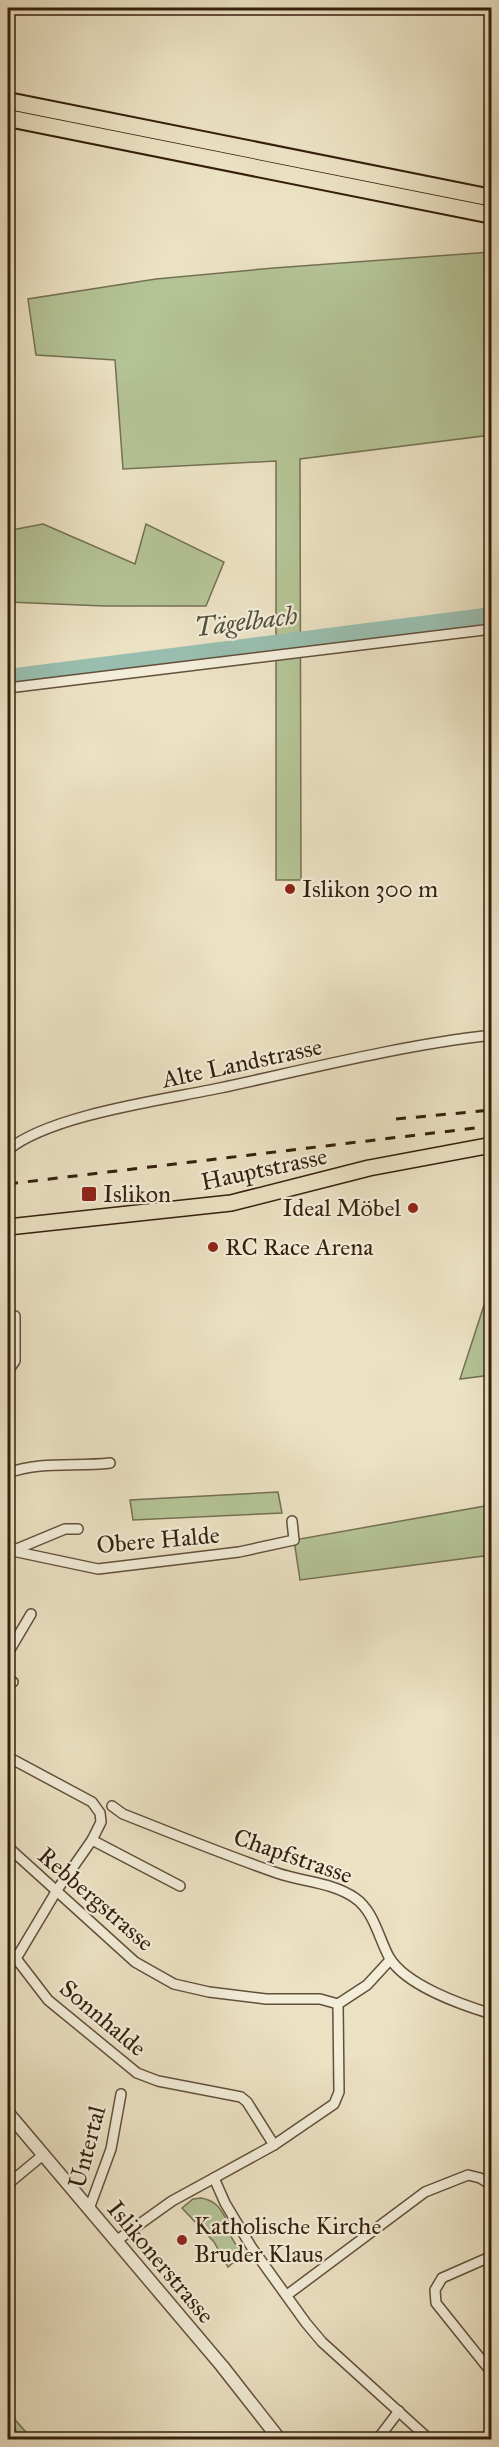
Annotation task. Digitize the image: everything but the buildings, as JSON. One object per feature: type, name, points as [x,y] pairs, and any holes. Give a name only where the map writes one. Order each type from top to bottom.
[{"type":"highway","points":[[8,101],[492,198]]},
{"type":"highway","points":[[8,118],[492,215]]},
{"type":"main road","name":"Hauptstrasse","points":[[8,1227],[231,1203],[369,1168],[492,1145]]},
{"type":"street","points":[[8,688],[492,629]]},
{"type":"street","name":"Alte Landstrasse","points":[[8,1150],[26,1137],[66,1122],[343,1061],[492,1035]]},
{"type":"street","points":[[8,1371],[15,1361],[15,1316]]},
{"type":"street","points":[[8,1473],[20,1468],[52,1464],[79,1467],[110,1463]]},
{"type":"street","name":"Obere Halde","points":[[10,1550],[98,1569],[238,1552],[294,1540],[292,1521]]},
{"type":"street","points":[[10,1550],[65,1529],[78,1528]]},
{"type":"street","points":[[8,1653],[31,1614]]},
{"type":"street","points":[[8,1757],[92,1802],[100,1813],[101,1821],[92,1840],[57,1890],[16,1957]]},
{"type":"street","name":"Chapfstrasse","points":[[112,1806],[123,1814],[269,1870],[332,1887],[357,1899],[369,1914],[390,1960],[425,1988],[463,2006],[492,2014]]},
{"type":"street","points":[[92,1840],[180,1886]]},
{"type":"street","name":"Rebbergstrasse","points":[[8,1847],[135,1962],[174,1984],[209,1992],[255,1998],[320,1999],[338,2004]]},
{"type":"street","name":"Sonnhalde","points":[[8,1948],[48,2000],[137,2073],[158,2081],[241,2097],[247,2102],[274,2145]]},
{"type":"street","points":[[116,2241],[172,2201],[274,2145],[334,2104],[339,2092],[338,2004],[367,1984],[390,1960]]},
{"type":"street","name":"Untertal","points":[[89,2209],[111,2149],[121,2094]]},
{"type":"street","name":"Islikonerstrasse","points":[[8,2113],[280,2439]]},
{"type":"street","points":[[8,2184],[43,2155]]},
{"type":"street","points":[[287,2295],[425,2192],[468,2175],[480,2178],[492,2189]]},
{"type":"street","points":[[214,2178],[225,2203],[249,2242],[322,2342],[430,2439]]},
{"type":"street","points":[[492,2256],[442,2278],[435,2290],[436,2303],[492,2373]]},
{"type":"street","points":[[378,2439],[399,2410]]},
{"type":"green space","points":[[491,252],[491,435],[300,459],[301,880],[276,880],[276,461],[123,469],[115,360],[36,355],[28,299],[156,279]]},
{"type":"green space","points":[[43,524],[135,564],[146,524],[224,562],[206,606],[104,606],[8,602],[8,534],[12,530]]},
{"type":"green space","points":[[491,1231],[491,1375],[460,1379],[485,1302],[487,1235]]},
{"type":"green space","points":[[278,1492],[282,1513],[133,1520],[130,1500]]},
{"type":"green space","points":[[491,1505],[491,1555],[300,1580],[294,1540]]},
{"type":"green space","points":[[201,2198],[211,2201],[221,2210],[229,2224],[226,2228],[242,2255],[228,2267],[214,2242],[182,2208],[193,2199]]},
{"type":"green space","points":[[8,2411],[11,2415],[32,2439],[8,2439]]},
{"type":"waterway","name":"Tägelbach","points":[[8,677],[492,615]]},
{"type":"waterway","name":"Tägelbach","points":[[8,2420],[13,2425],[18,2440]]},
{"type":"railway","points":[[396,1119],[492,1110]]},
{"type":"railway","points":[[8,1184],[492,1126]]},
{"type":"place","name":"Islikon 300 m","points":[[290,889]]},
{"type":"place","name":"Islikon","points":[[89,1194]]},
{"type":"place","name":"Ideal Möbel","points":[[413,1208]]},
{"type":"place","name":"RC Race Arena","points":[[213,1247]]},
{"type":"place","name":"Katholische Kirche Bruder Klaus","points":[[182,2240]]}]
